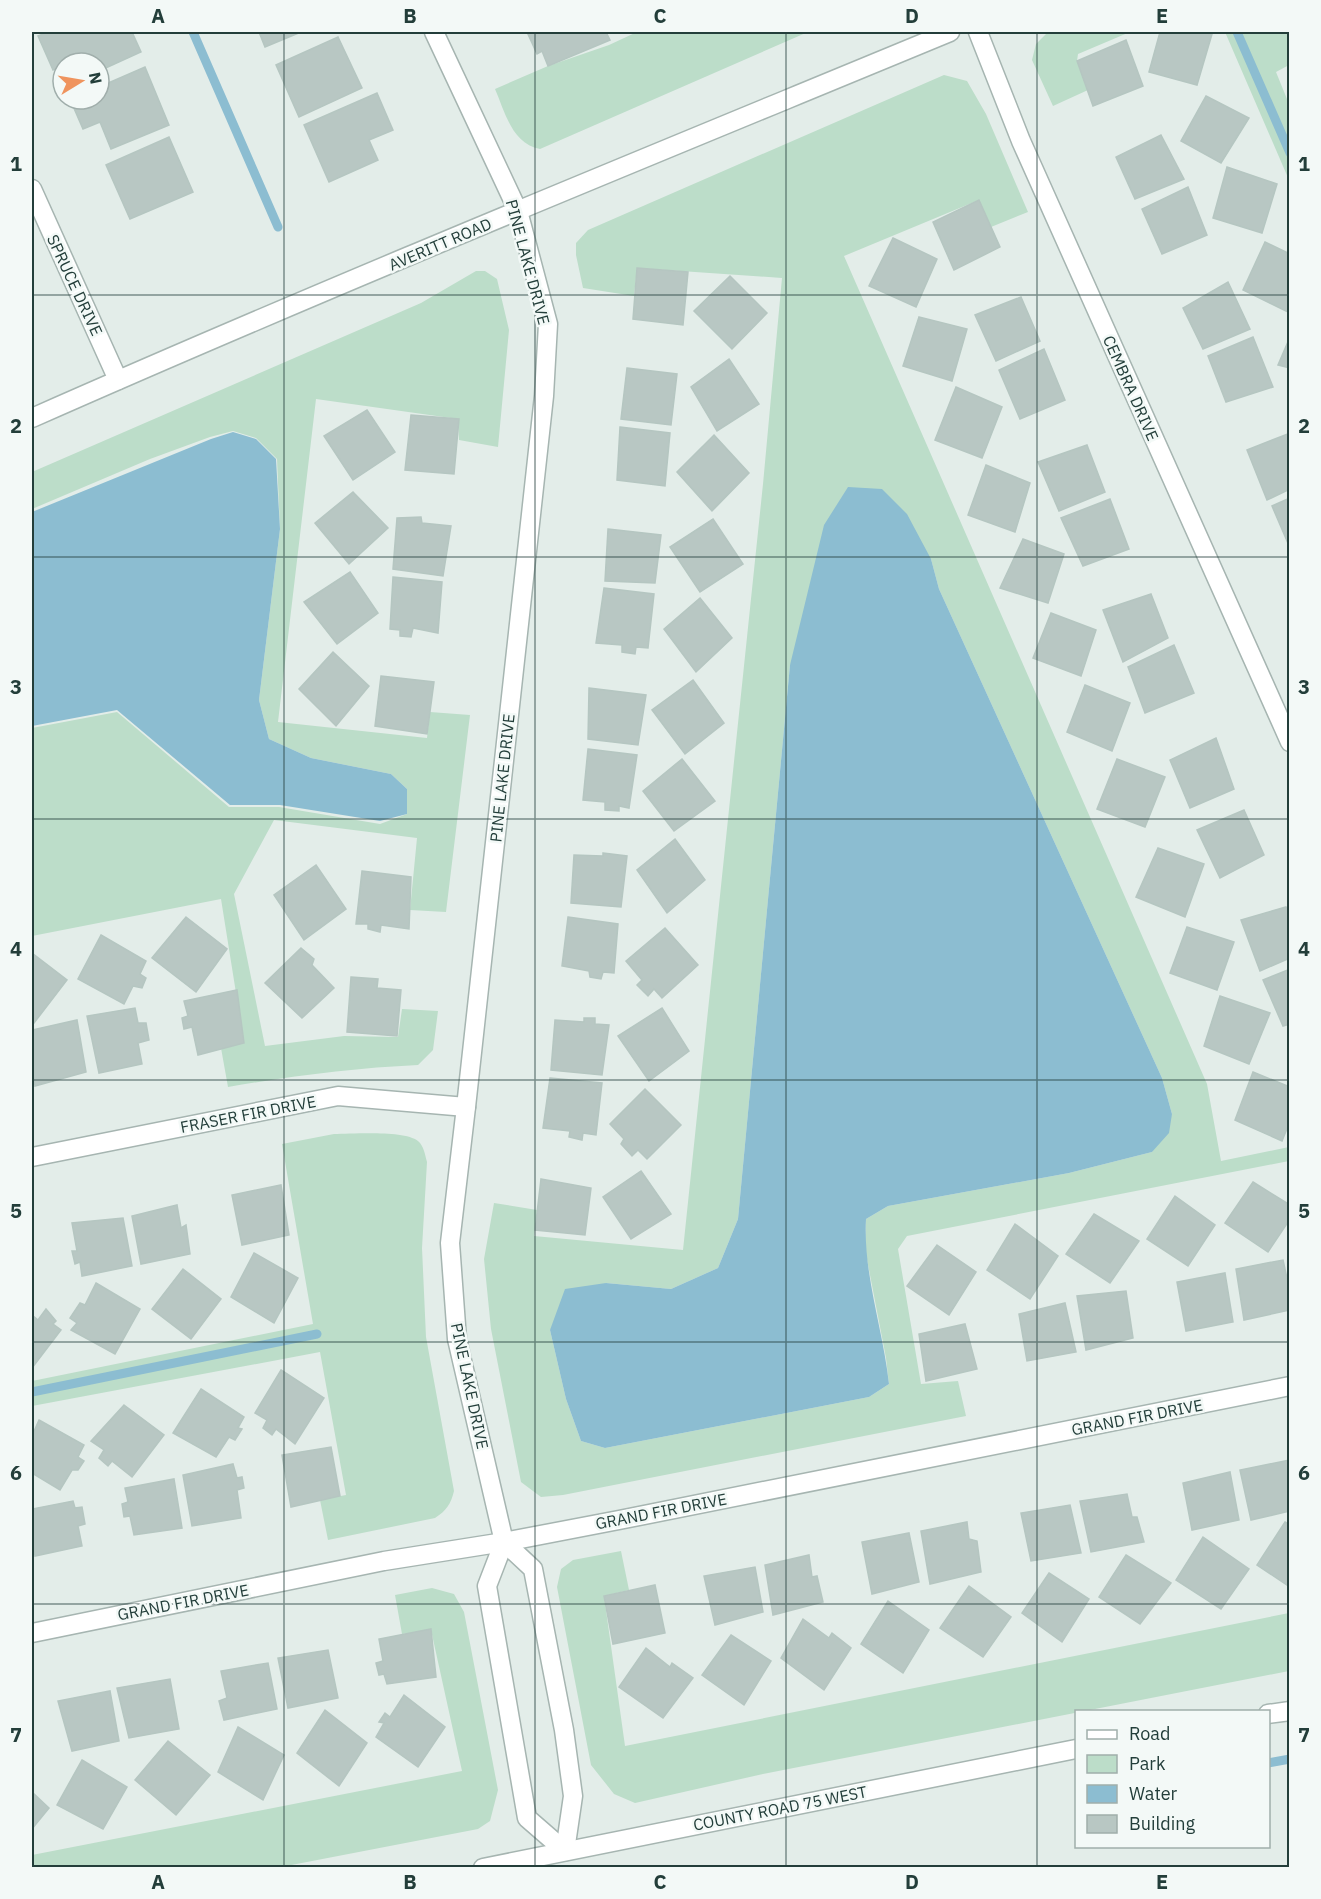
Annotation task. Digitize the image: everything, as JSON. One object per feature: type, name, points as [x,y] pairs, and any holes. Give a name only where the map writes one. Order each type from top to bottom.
[{"type":"street","name":"PINE LAKE DRIVE","points":[[434,32],[518,211],[548,324],[544,396],[450,1243],[458,1339],[504,1542]]},
{"type":"street","name":"AVERITT ROAD","points":[[32,418],[518,211],[950,32]]},
{"type":"street","name":"CEMBRA DRIVE","points":[[978,32],[1021,141],[1290,742]]},
{"type":"street","name":"SPRUCE DRIVE","points":[[32,189],[118,380]]},
{"type":"street","name":"FRASER FIR DRIVE","points":[[32,1157],[338,1096],[466,1107]]},
{"type":"street","name":"GRAND FIR DRIVE","points":[[32,1633],[384,1561],[504,1542],[1290,1386]]},
{"type":"street","points":[[504,1542],[533,1569],[564,1730],[573,1796],[565,1851],[527,1818],[487,1586],[504,1542]]},
{"type":"street","points":[[1270,1714],[1290,1710]]},
{"type":"street","name":"COUNTY ROAD 75 WEST","points":[[483,1868],[1075,1749]]},
{"type":"green space","points":[[637,32],[808,32],[540,149],[530,146],[516,134],[506,117],[495,89]]},
{"type":"green space","points":[[1048,32],[1130,32],[1078,54],[1077,61],[1088,90],[1053,106],[1032,60],[1036,44]]},
{"type":"green space","points":[[1225,32],[1289,32],[1289,65],[1276,72],[1289,104],[1289,180]]},
{"type":"green space","points":[[944,75],[967,81],[986,114],[1028,212],[991,227],[979,200],[844,256],[1207,1084],[1221,1161],[1289,1147],[1289,1161],[907,1236],[898,1249],[921,1384],[958,1381],[966,1416],[563,1495],[541,1497],[521,1482],[491,1329],[484,1259],[494,1203],[537,1210],[534,1236],[683,1250],[763,484],[782,278],[637,268],[634,296],[583,288],[576,255],[576,243],[588,230]],"holes":[[[931,559],[939,589],[1162,1078],[1172,1114],[1152,1152],[1069,1173],[888,1206],[866,1219],[865,1249],[889,1384],[869,1397],[605,1448],[581,1441],[566,1399],[550,1330],[606,1283],[671,1289],[718,1268],[738,1219],[790,665]]]},
{"type":"green space","points":[[476,271],[485,271],[497,279],[509,330],[498,447],[459,440],[458,419],[316,399],[278,722],[427,738],[430,712],[470,715],[446,912],[410,910],[417,838],[274,820],[234,894],[265,1046],[344,1036],[398,1037],[402,1009],[438,1011],[433,1050],[418,1065],[323,1073],[228,1087],[221,1048],[244,1043],[221,899],[32,936],[32,728],[117,712],[229,807],[279,807],[380,824],[407,814],[407,789],[391,774],[311,758],[269,739],[259,700],[280,529],[277,459],[256,438],[233,431],[210,437],[150,459],[32,509],[32,472],[421,303]]},
{"type":"green space","points":[[334,1134],[402,1135],[418,1141],[425,1154],[427,1162],[422,1248],[426,1337],[454,1491],[448,1507],[442,1513],[435,1518],[328,1540],[320,1500],[346,1495],[320,1352],[32,1406],[32,1381],[313,1324],[282,1144]]},
{"type":"green space","points":[[621,1551],[629,1590],[604,1596],[625,1746],[1289,1613],[1289,1671],[1090,1710],[1075,1710],[1075,1713],[763,1774],[635,1803],[614,1794],[591,1765],[557,1587],[561,1569],[573,1560]]},
{"type":"green space","points":[[432,1588],[454,1594],[464,1612],[498,1790],[490,1821],[478,1829],[281,1867],[32,1868],[32,1855],[462,1771],[431,1630],[402,1634],[395,1595]]},
{"type":"water","points":[[233,432],[256,439],[276,459],[280,529],[259,700],[269,739],[311,758],[391,774],[407,789],[407,814],[380,821],[280,805],[230,805],[117,710],[32,726],[32,512]]},
{"type":"water","points":[[848,487],[882,489],[907,514],[931,559],[939,589],[1162,1078],[1172,1114],[1169,1133],[1152,1152],[1069,1173],[888,1206],[866,1219],[867,1260],[889,1384],[869,1397],[605,1448],[581,1441],[566,1399],[550,1330],[565,1289],[606,1283],[671,1289],[718,1268],[738,1219],[790,665],[824,525]]},
{"type":"building","points":[[48,32],[132,32],[141,52],[111,66],[111,51],[51,51],[51,65],[38,36]]},
{"type":"building","points":[[259,32],[301,32],[265,47]]},
{"type":"building","points":[[527,32],[606,32],[610,40],[548,66],[542,51],[537,54]]},
{"type":"building","points":[[1160,32],[1212,34],[1197,85],[1149,72]]},
{"type":"building","points":[[338,37],[362,88],[299,117],[276,65]]},
{"type":"building","points":[[1126,40],[1143,86],[1093,106],[1077,61]]},
{"type":"building","points":[[145,67],[169,125],[111,149],[100,122],[83,129],[75,111],[111,111],[111,82]]},
{"type":"building","points":[[377,93],[393,130],[369,140],[378,160],[329,182],[304,125]]},
{"type":"building","points":[[1206,96],[1249,118],[1221,163],[1181,141]]},
{"type":"building","points":[[1161,135],[1184,179],[1135,199],[1116,157]]},
{"type":"building","points":[[169,137],[193,192],[130,219],[106,165]]},
{"type":"building","points":[[1227,167],[1277,184],[1262,233],[1213,218]]},
{"type":"building","points":[[1188,187],[1207,235],[1162,254],[1142,209]]},
{"type":"building","points":[[979,200],[1000,247],[954,270],[933,222]]},
{"type":"building","points":[[893,238],[937,259],[916,307],[869,286]]},
{"type":"building","points":[[1265,242],[1290,254],[1290,308],[1288,312],[1243,290]]},
{"type":"building","points":[[637,268],[688,272],[683,325],[633,319]]},
{"type":"building","points":[[730,276],[767,313],[732,349],[694,311]]},
{"type":"building","points":[[1228,282],[1250,329],[1203,349],[1183,308]]},
{"type":"building","points":[[1021,297],[1040,341],[996,361],[975,315]]},
{"type":"building","points":[[919,317],[967,329],[952,381],[903,366]]},
{"type":"building","points":[[1253,337],[1273,387],[1226,402],[1208,356]]},
{"type":"building","points":[[1290,337],[1290,368],[1278,365]]},
{"type":"building","points":[[1044,349],[1065,400],[1020,419],[999,370]]},
{"type":"building","points":[[729,359],[759,404],[717,431],[691,387]]},
{"type":"building","points":[[627,368],[677,374],[671,425],[621,419]]},
{"type":"building","points":[[956,387],[1002,407],[982,458],[935,440]]},
{"type":"building","points":[[367,410],[395,452],[353,480],[324,436]]},
{"type":"building","points":[[411,415],[459,419],[454,474],[405,470]]},
{"type":"building","points":[[620,427],[670,433],[665,486],[617,480]]},
{"type":"building","points":[[1290,433],[1290,489],[1267,500],[1247,450]]},
{"type":"building","points":[[714,435],[749,473],[712,511],[677,472]]},
{"type":"building","points":[[1087,445],[1105,492],[1059,511],[1038,462]]},
{"type":"building","points":[[986,465],[1030,483],[1015,532],[968,515]]},
{"type":"building","points":[[353,492],[388,528],[349,564],[315,523]]},
{"type":"building","points":[[1290,498],[1290,548],[1272,506]]},
{"type":"building","points":[[1110,499],[1129,549],[1083,566],[1061,518]]},
{"type":"building","points":[[421,517],[422,523],[451,526],[443,576],[393,569],[397,518]]},
{"type":"building","points":[[713,519],[743,564],[700,592],[670,547]]},
{"type":"building","points":[[608,529],[661,535],[655,583],[605,581]]},
{"type":"building","points":[[1023,539],[1064,554],[1048,603],[1000,588]]},
{"type":"building","points":[[350,572],[378,613],[337,644],[304,602]]},
{"type":"building","points":[[393,577],[442,582],[438,633],[413,628],[411,637],[400,636],[400,630],[390,629]]},
{"type":"building","points":[[604,588],[654,594],[648,648],[636,647],[635,654],[622,652],[622,645],[596,643]]},
{"type":"building","points":[[1151,594],[1168,638],[1123,662],[1103,610]]},
{"type":"building","points":[[700,598],[732,638],[696,672],[664,629]]},
{"type":"building","points":[[1051,613],[1096,630],[1081,676],[1033,658]]},
{"type":"building","points":[[1174,645],[1194,693],[1145,713],[1128,667]]},
{"type":"building","points":[[333,652],[369,686],[336,726],[299,689]]},
{"type":"building","points":[[381,676],[434,682],[427,734],[375,726]]},
{"type":"building","points":[[693,680],[724,723],[685,754],[652,710]]},
{"type":"building","points":[[1085,685],[1130,703],[1112,751],[1067,732]]},
{"type":"building","points":[[589,688],[646,695],[638,745],[588,739]]},
{"type":"building","points":[[1216,738],[1234,789],[1190,808],[1170,760]]},
{"type":"building","points":[[588,749],[637,755],[629,808],[619,806],[619,811],[605,810],[605,802],[583,800]]},
{"type":"building","points":[[682,759],[715,801],[674,831],[643,791]]},
{"type":"building","points":[[1117,759],[1165,777],[1145,827],[1097,809]]},
{"type":"building","points":[[1244,810],[1264,855],[1220,878],[1197,830]]},
{"type":"building","points":[[675,839],[705,880],[667,913],[637,870]]},
{"type":"building","points":[[1158,848],[1204,864],[1185,917],[1136,897]]},
{"type":"building","points":[[603,853],[627,856],[621,907],[571,903],[574,855],[603,856]]},
{"type":"building","points":[[316,865],[346,909],[304,940],[274,895]]},
{"type":"building","points":[[362,871],[411,877],[409,929],[381,925],[380,932],[368,929],[368,924],[356,924]]},
{"type":"building","points":[[1286,907],[1290,915],[1290,958],[1260,971],[1241,920]]},
{"type":"building","points":[[186,917],[227,949],[196,992],[152,958]]},
{"type":"building","points":[[568,917],[618,924],[614,973],[603,972],[601,979],[590,977],[589,971],[562,966]]},
{"type":"building","points":[[1187,927],[1234,942],[1217,990],[1170,973]]},
{"type":"building","points":[[665,928],[698,965],[662,998],[654,989],[648,996],[637,985],[642,980],[626,961]]},
{"type":"building","points":[[101,935],[146,961],[140,974],[146,978],[142,988],[133,986],[124,1004],[78,979]]},
{"type":"building","points":[[301,948],[314,959],[312,965],[334,988],[302,1018],[265,983]]},
{"type":"building","points":[[32,953],[67,980],[34,1023],[32,1020]]},
{"type":"building","points":[[1290,969],[1290,1024],[1283,1026],[1263,980]]},
{"type":"building","points":[[351,977],[378,979],[377,988],[401,990],[397,1036],[347,1032]]},
{"type":"building","points":[[237,990],[244,1043],[198,1055],[192,1027],[184,1029],[182,1018],[188,1016],[184,1001]]},
{"type":"building","points":[[1220,996],[1270,1013],[1249,1064],[1204,1046]]},
{"type":"building","points":[[135,1008],[138,1023],[146,1023],[149,1040],[138,1043],[142,1064],[99,1073],[87,1016]]},
{"type":"building","points":[[662,1008],[689,1051],[649,1081],[618,1036]]},
{"type":"building","points":[[584,1018],[595,1018],[595,1024],[609,1025],[602,1075],[551,1070],[555,1020],[584,1022]]},
{"type":"building","points":[[77,1020],[86,1072],[35,1086],[32,1067],[32,1030]]},
{"type":"building","points":[[1253,1072],[1290,1087],[1290,1121],[1282,1141],[1235,1120]]},
{"type":"building","points":[[550,1078],[602,1083],[596,1135],[583,1133],[582,1140],[569,1137],[570,1131],[543,1128]]},
{"type":"building","points":[[645,1089],[681,1125],[647,1159],[638,1150],[632,1156],[621,1144],[624,1139],[610,1124]]},
{"type":"building","points":[[641,1171],[671,1214],[631,1239],[603,1197]]},
{"type":"building","points":[[541,1179],[591,1188],[585,1235],[535,1230]]},
{"type":"building","points":[[1253,1182],[1290,1205],[1290,1219],[1268,1252],[1225,1223]]},
{"type":"building","points":[[281,1185],[289,1235],[242,1245],[232,1195]]},
{"type":"building","points":[[1175,1196],[1215,1225],[1188,1266],[1147,1239]]},
{"type":"building","points":[[177,1205],[181,1228],[186,1225],[190,1254],[141,1264],[132,1216]]},
{"type":"building","points":[[1094,1214],[1139,1241],[1110,1283],[1066,1254]]},
{"type":"building","points":[[123,1218],[132,1266],[82,1276],[80,1262],[75,1264],[72,1251],[77,1251],[72,1223]]},
{"type":"building","points":[[1015,1224],[1058,1256],[1030,1299],[987,1270]]},
{"type":"building","points":[[937,1245],[976,1272],[949,1315],[907,1286]]},
{"type":"building","points":[[254,1253],[298,1278],[274,1323],[231,1297]]},
{"type":"building","points":[[1283,1260],[1290,1292],[1290,1310],[1244,1320],[1236,1269]]},
{"type":"building","points":[[183,1269],[221,1299],[191,1339],[152,1309]]},
{"type":"building","points":[[1225,1273],[1233,1322],[1186,1331],[1177,1282]]},
{"type":"building","points":[[96,1283],[140,1309],[115,1354],[71,1330],[77,1323],[70,1318],[80,1303],[85,1305]]},
{"type":"building","points":[[1126,1291],[1133,1338],[1086,1350],[1077,1296]]},
{"type":"building","points":[[1065,1303],[1076,1352],[1027,1361],[1019,1314]]},
{"type":"building","points":[[46,1309],[56,1321],[53,1324],[61,1330],[32,1368],[32,1315],[38,1320]]},
{"type":"building","points":[[965,1324],[977,1369],[926,1381],[919,1334]]},
{"type":"building","points":[[281,1370],[324,1398],[295,1444],[276,1429],[272,1435],[263,1428],[267,1420],[255,1413]]},
{"type":"building","points":[[201,1389],[244,1417],[238,1428],[242,1429],[235,1440],[229,1437],[216,1457],[173,1433]]},
{"type":"building","points":[[124,1405],[164,1435],[132,1477],[112,1461],[108,1466],[99,1458],[104,1450],[91,1441]]},
{"type":"building","points":[[39,1420],[84,1445],[78,1457],[84,1461],[78,1470],[72,1470],[60,1490],[32,1473],[32,1436]]},
{"type":"building","points":[[331,1447],[340,1496],[291,1507],[282,1455]]},
{"type":"building","points":[[1290,1460],[1290,1511],[1251,1520],[1240,1470]]},
{"type":"building","points":[[233,1464],[237,1478],[242,1477],[244,1488],[237,1490],[241,1518],[192,1526],[183,1475]]},
{"type":"building","points":[[1230,1472],[1239,1520],[1192,1530],[1183,1483]]},
{"type":"building","points":[[174,1479],[182,1528],[134,1535],[130,1516],[124,1517],[122,1504],[128,1502],[125,1488]]},
{"type":"building","points":[[1127,1494],[1132,1517],[1137,1517],[1144,1542],[1091,1552],[1080,1501]]},
{"type":"building","points":[[73,1501],[75,1508],[82,1507],[85,1524],[78,1526],[82,1546],[35,1556],[32,1539],[32,1509]]},
{"type":"building","points":[[1070,1505],[1081,1553],[1031,1561],[1021,1513]]},
{"type":"building","points":[[967,1522],[969,1539],[977,1541],[981,1572],[930,1584],[921,1531]]},
{"type":"building","points":[[1285,1522],[1290,1525],[1290,1587],[1257,1565]]},
{"type":"building","points":[[909,1533],[919,1582],[872,1594],[862,1542]]},
{"type":"building","points":[[1203,1537],[1249,1569],[1221,1609],[1176,1580]]},
{"type":"building","points":[[809,1555],[812,1577],[817,1576],[823,1602],[773,1615],[765,1565]]},
{"type":"building","points":[[1126,1555],[1171,1583],[1140,1624],[1099,1597]]},
{"type":"building","points":[[755,1567],[763,1612],[715,1625],[704,1576]]},
{"type":"building","points":[[1049,1573],[1089,1599],[1062,1642],[1022,1613]]},
{"type":"building","points":[[655,1585],[665,1633],[613,1644],[604,1596]]},
{"type":"building","points":[[969,1586],[1011,1617],[983,1657],[940,1628]]},
{"type":"building","points":[[888,1601],[929,1630],[903,1673],[861,1644]]},
{"type":"building","points":[[803,1619],[829,1638],[832,1633],[851,1648],[824,1690],[781,1658]]},
{"type":"building","points":[[431,1629],[436,1677],[387,1684],[384,1674],[379,1675],[376,1663],[383,1661],[379,1639]]},
{"type":"building","points":[[731,1635],[771,1661],[744,1705],[702,1675]]},
{"type":"building","points":[[646,1648],[670,1667],[672,1663],[693,1678],[663,1718],[619,1687]]},
{"type":"building","points":[[328,1650],[338,1698],[288,1708],[278,1658]]},
{"type":"building","points":[[268,1663],[277,1709],[224,1720],[219,1701],[227,1698],[221,1671]]},
{"type":"building","points":[[170,1679],[179,1729],[129,1738],[117,1688]]},
{"type":"building","points":[[110,1691],[119,1741],[72,1751],[58,1701]]},
{"type":"building","points":[[404,1695],[445,1727],[418,1767],[376,1737],[384,1723],[379,1722],[385,1713],[390,1717]]},
{"type":"building","points":[[325,1710],[367,1743],[339,1786],[297,1753]]},
{"type":"building","points":[[238,1727],[284,1755],[263,1800],[218,1772]]},
{"type":"building","points":[[168,1741],[210,1775],[176,1815],[135,1780]]},
{"type":"building","points":[[82,1760],[127,1787],[103,1829],[57,1805]]},
{"type":"building","points":[[32,1792],[49,1808],[32,1829]]},
{"type":"waterway","points":[[193,32],[278,227]]},
{"type":"waterway","points":[[1237,32],[1290,153]]},
{"type":"waterway","points":[[32,1392],[317,1334]]},
{"type":"waterway","points":[[1270,1763],[1290,1759]]}]
